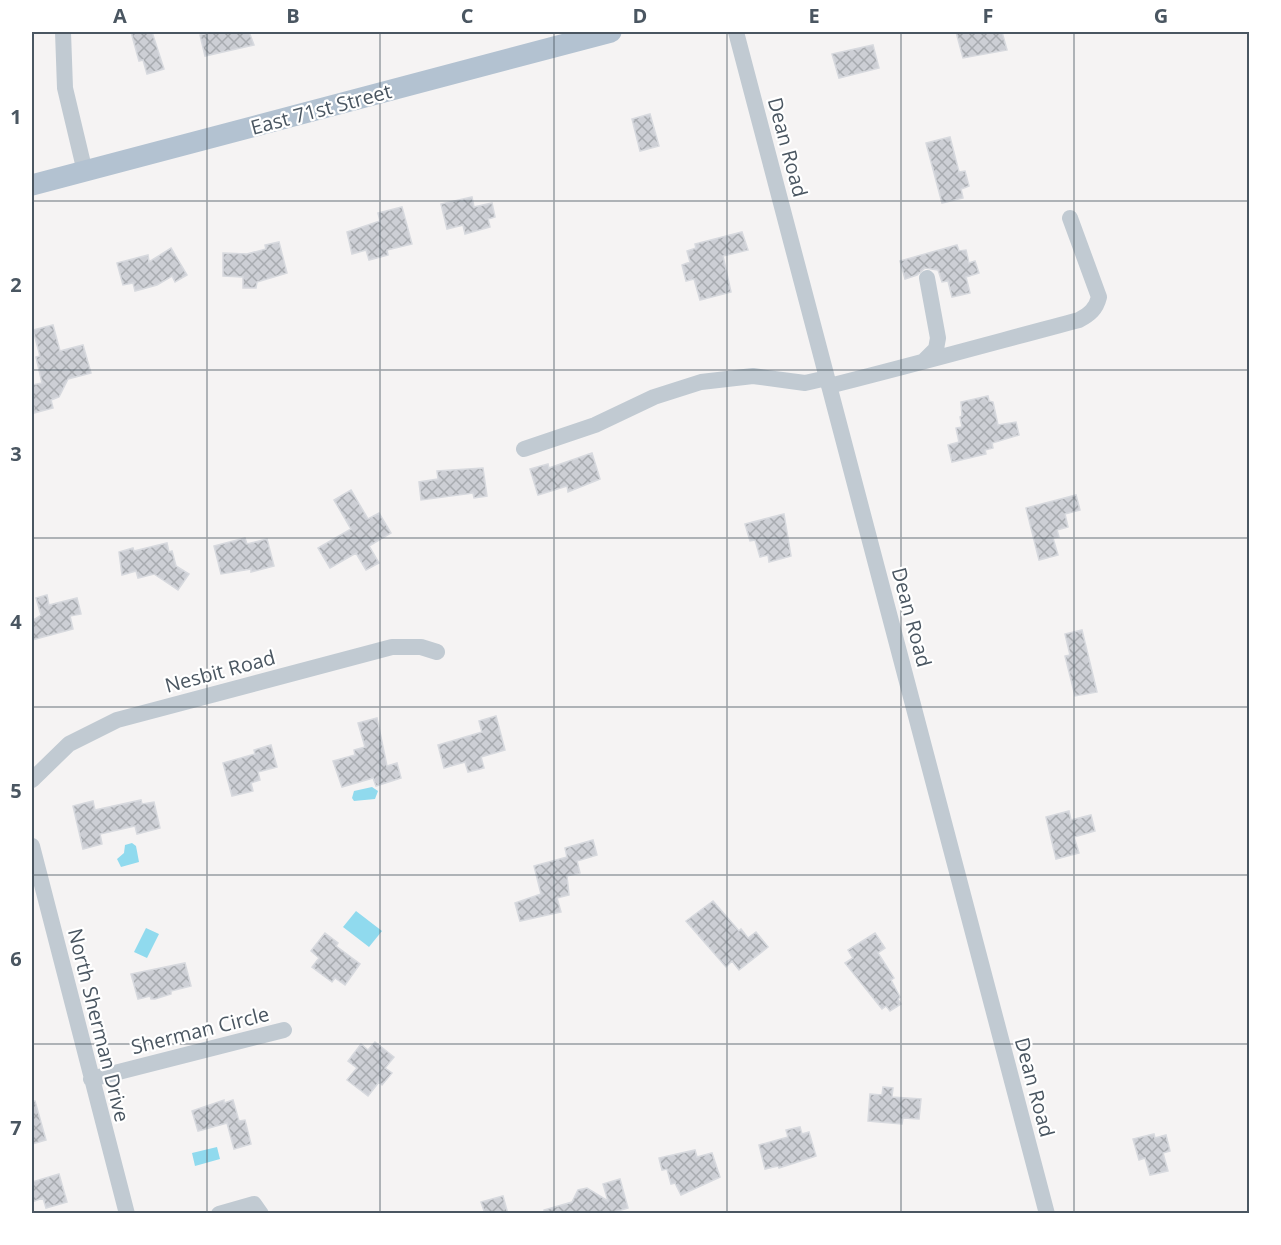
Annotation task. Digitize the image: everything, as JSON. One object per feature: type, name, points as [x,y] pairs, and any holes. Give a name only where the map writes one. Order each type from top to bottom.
[{"type":"main road","name":"East 71st Street","points":[[32,185],[611,32]]},
{"type":"street","points":[[63,32],[65,88],[84,172]]},
{"type":"street","name":"Dean Road","points":[[736,32],[1047,1214]]},
{"type":"street","points":[[524,449],[595,425],[654,397],[701,382],[753,376],[805,383],[828,382],[984,347],[1079,320],[1089,315],[1097,306],[1099,297],[1070,218]]},
{"type":"street","points":[[926,360],[936,349],[938,338],[927,278]]},
{"type":"street","name":"Nesbit Road","points":[[32,780],[69,744],[117,720],[392,647],[422,647],[437,652]]},
{"type":"street","name":"North Sherman Drive","points":[[32,846],[127,1214]]},
{"type":"street","name":"Sherman Circle","points":[[91,1079],[284,1029]]},
{"type":"street","points":[[219,1214],[254,1204],[261,1214]]},
{"type":"water","points":[[372,787],[378,791],[375,799],[354,801],[352,798],[354,791]]},
{"type":"water","points":[[132,843],[136,846],[139,862],[121,867],[117,859],[124,853],[125,845]]},
{"type":"water","points":[[356,911],[382,931],[369,947],[343,927]]},
{"type":"water","points":[[146,928],[159,934],[147,958],[134,952]]},
{"type":"water","points":[[217,1147],[220,1159],[195,1166],[192,1153]]},
{"type":"building","points":[[131,32],[152,32],[164,69],[147,74],[143,60],[139,61]]},
{"type":"building","points":[[213,32],[249,32],[254,45],[205,56],[200,35]]},
{"type":"building","points":[[956,32],[1002,32],[1007,50],[963,58]]},
{"type":"building","points":[[873,45],[879,68],[839,78],[832,54]]},
{"type":"building","points":[[650,114],[659,146],[640,151],[632,119]]},
{"type":"building","points":[[950,137],[959,172],[965,171],[969,186],[961,189],[963,198],[942,203],[926,143]]},
{"type":"building","points":[[472,197],[474,207],[492,203],[495,217],[488,219],[490,227],[465,234],[463,225],[447,229],[441,204]]},
{"type":"building","points":[[402,207],[412,244],[387,250],[388,255],[369,260],[366,250],[352,254],[347,232],[380,221],[378,213]]},
{"type":"building","points":[[742,232],[748,250],[723,256],[731,292],[700,300],[694,279],[686,281],[682,265],[690,262],[687,251],[696,248],[695,244]]},
{"type":"building","points":[[279,242],[287,273],[257,282],[256,288],[243,288],[243,277],[223,276],[223,253],[247,254],[266,249],[265,245]]},
{"type":"building","points":[[957,245],[959,251],[966,250],[969,263],[975,261],[979,273],[966,277],[970,293],[952,297],[948,281],[942,282],[938,270],[925,268],[917,275],[905,279],[900,261]]},
{"type":"building","points":[[171,248],[187,275],[175,282],[172,276],[157,285],[135,291],[133,283],[123,285],[117,263],[148,255],[149,262]]},
{"type":"building","points":[[53,325],[60,351],[83,345],[91,373],[68,379],[59,397],[51,400],[53,408],[34,413],[32,385],[42,383],[36,357],[40,356],[33,330]]},
{"type":"building","points":[[988,396],[989,401],[993,402],[998,425],[1016,422],[1019,435],[992,443],[993,448],[985,450],[986,454],[952,462],[948,445],[959,442],[956,428],[962,427],[961,402]]},
{"type":"building","points":[[592,453],[600,479],[568,492],[567,486],[538,495],[530,469],[548,464],[549,468]]},
{"type":"building","points":[[483,468],[487,496],[474,498],[473,493],[421,500],[419,482],[438,479],[437,471]]},
{"type":"building","points":[[351,490],[368,519],[379,513],[391,533],[369,546],[379,563],[366,570],[356,553],[330,568],[318,548],[351,529],[334,500]]},
{"type":"building","points":[[1076,495],[1080,510],[1065,514],[1068,527],[1057,530],[1059,537],[1053,538],[1058,555],[1039,560],[1026,508]]},
{"type":"building","points":[[784,514],[791,556],[769,562],[768,555],[760,557],[755,540],[750,541],[745,524]]},
{"type":"building","points":[[245,538],[247,544],[267,539],[274,566],[251,572],[251,569],[221,574],[214,546]]},
{"type":"building","points":[[167,543],[176,566],[189,574],[178,590],[154,574],[138,578],[136,571],[122,575],[119,552]]},
{"type":"building","points":[[47,595],[49,605],[77,598],[81,614],[70,616],[73,629],[32,640],[32,621],[41,615],[36,598]]},
{"type":"building","points":[[1082,630],[1097,692],[1075,696],[1065,656],[1070,655],[1065,634]]},
{"type":"building","points":[[496,716],[505,750],[481,757],[484,768],[468,772],[465,762],[444,768],[438,745],[482,732],[479,721]]},
{"type":"building","points":[[377,718],[387,766],[397,763],[401,778],[376,786],[373,778],[342,787],[333,761],[355,755],[354,750],[365,747],[358,723]]},
{"type":"building","points":[[271,745],[277,767],[258,772],[260,780],[251,783],[253,791],[232,796],[223,763],[255,754],[254,750]]},
{"type":"building","points":[[141,800],[142,804],[154,802],[160,828],[137,834],[135,826],[100,834],[102,844],[83,849],[73,806],[93,801],[95,810]]},
{"type":"building","points":[[1069,811],[1071,820],[1091,815],[1095,831],[1074,837],[1079,853],[1056,859],[1046,817]]},
{"type":"building","points":[[593,840],[597,855],[577,861],[580,873],[567,876],[569,895],[557,898],[561,912],[520,921],[515,903],[541,894],[534,866],[567,857],[565,848]]},
{"type":"building","points":[[713,901],[739,931],[741,929],[748,938],[756,932],[768,947],[739,970],[732,961],[726,967],[686,921]]},
{"type":"building","points":[[325,933],[338,943],[336,946],[360,964],[345,985],[335,978],[332,982],[312,967],[319,958],[311,951]]},
{"type":"building","points":[[875,933],[885,948],[878,953],[894,978],[891,980],[900,997],[898,999],[901,1004],[890,1011],[886,1006],[882,1009],[845,963],[853,958],[848,950]]},
{"type":"building","points":[[185,963],[191,986],[171,991],[171,994],[155,999],[151,999],[150,996],[138,999],[131,974]]},
{"type":"building","points":[[375,1042],[394,1057],[385,1068],[392,1073],[382,1085],[379,1082],[368,1096],[347,1080],[357,1068],[348,1061],[361,1044],[368,1050]]},
{"type":"building","points":[[883,1087],[893,1088],[892,1097],[921,1099],[919,1119],[903,1118],[902,1124],[868,1121],[870,1094],[882,1095]]},
{"type":"building","points":[[224,1100],[224,1103],[233,1100],[239,1121],[245,1120],[251,1144],[234,1149],[227,1123],[198,1131],[192,1111]]},
{"type":"building","points":[[32,1101],[35,1101],[46,1140],[32,1144]]},
{"type":"building","points":[[800,1127],[802,1134],[809,1132],[816,1156],[779,1168],[778,1166],[765,1169],[759,1145],[788,1137],[786,1130]]},
{"type":"building","points":[[1154,1134],[1155,1138],[1166,1135],[1170,1151],[1163,1153],[1168,1171],[1150,1175],[1145,1158],[1139,1160],[1133,1139]]},
{"type":"building","points":[[695,1150],[697,1157],[712,1153],[720,1177],[681,1195],[675,1183],[671,1184],[667,1169],[662,1170],[659,1158]]},
{"type":"building","points":[[59,1174],[67,1202],[46,1208],[43,1198],[32,1202],[32,1182]]},
{"type":"building","points":[[620,1179],[628,1208],[608,1214],[544,1214],[544,1210],[572,1202],[578,1190],[587,1188],[608,1201],[603,1184]]},
{"type":"building","points":[[503,1196],[508,1214],[485,1214],[481,1202]]}]
